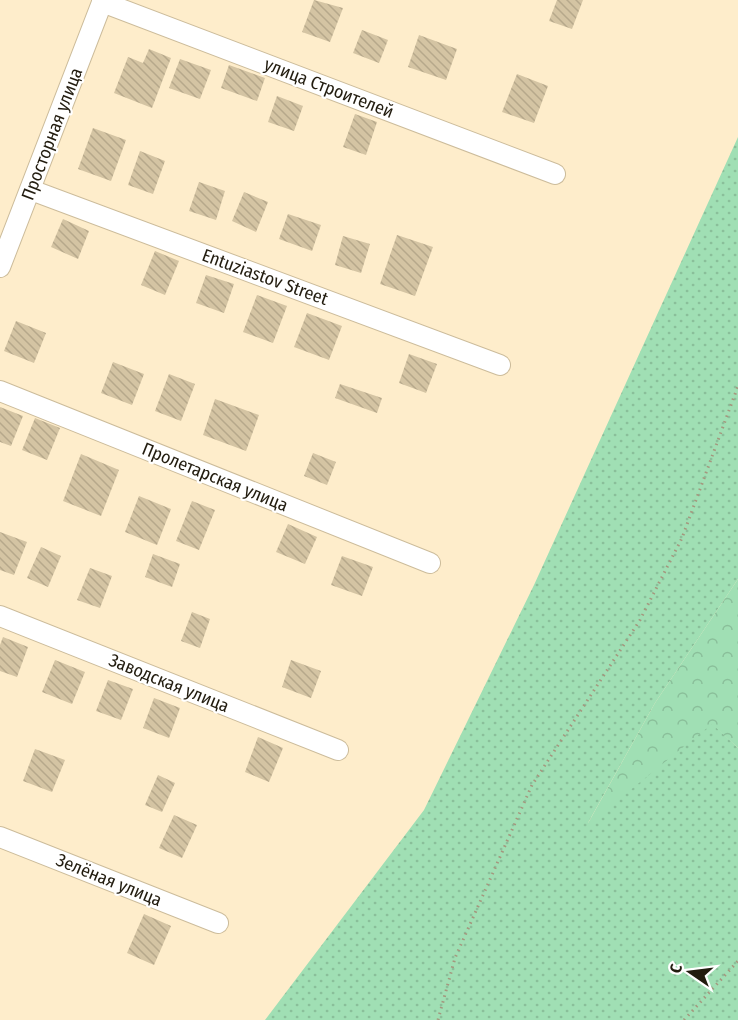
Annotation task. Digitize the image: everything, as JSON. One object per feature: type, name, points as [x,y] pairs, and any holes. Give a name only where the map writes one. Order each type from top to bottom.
[{"type":"street","name":"улица Строителей","points":[[103,1],[555,174]]},
{"type":"street","name":"Просторная улица","points":[[0,267],[103,1]]},
{"type":"street","name":"Entuziastov Street","points":[[31,190],[500,365]]},
{"type":"street","name":"Пролетарская улица","points":[[0,391],[430,563]]},
{"type":"street","name":"Заводская улица","points":[[0,616],[338,750]]},
{"type":"street","name":"Зелёная улица","points":[[0,837],[218,923]]},
{"type":"path","points":[[438,1020],[455,958],[532,785],[640,620],[682,537],[738,386]]},
{"type":"path","points":[[684,1020],[738,961]]},
{"type":"green space","points":[[738,137],[738,579],[655,703],[588,823],[712,723],[738,748],[738,1020],[265,1020],[424,810],[534,585]]},
{"type":"green space","points":[[738,579],[738,748],[712,724],[587,825],[655,703]]},
{"type":"building","points":[[314,0],[343,8],[330,42],[302,32]]},
{"type":"building","points":[[557,0],[583,0],[572,29],[549,21]]},
{"type":"building","points":[[362,30],[388,40],[379,63],[353,53]]},
{"type":"building","points":[[419,35],[457,49],[446,80],[408,67]]},
{"type":"building","points":[[149,49],[171,58],[152,108],[114,93],[128,57],[143,63]]},
{"type":"building","points":[[180,59],[211,70],[200,99],[169,88]]},
{"type":"building","points":[[229,65],[265,78],[257,101],[221,88]]},
{"type":"building","points":[[517,74],[548,86],[534,123],[502,112]]},
{"type":"building","points":[[277,96],[303,106],[294,131],[268,122]]},
{"type":"building","points":[[355,114],[377,122],[366,155],[343,147]]},
{"type":"building","points":[[93,128],[126,140],[111,181],[78,169]]},
{"type":"building","points":[[140,151],[165,161],[153,194],[128,185]]},
{"type":"building","points":[[199,182],[225,191],[216,220],[189,211]]},
{"type":"building","points":[[244,192],[268,202],[256,232],[232,221]]},
{"type":"building","points":[[288,214],[321,225],[312,251],[279,239]]},
{"type":"building","points":[[63,219],[89,231],[78,259],[51,247]]},
{"type":"building","points":[[397,235],[433,247],[415,296],[380,284]]},
{"type":"building","points":[[343,236],[370,244],[361,273],[335,265]]},
{"type":"building","points":[[155,251],[179,261],[165,295],[141,285]]},
{"type":"building","points":[[206,275],[234,284],[224,313],[196,303]]},
{"type":"building","points":[[257,295],[287,306],[273,343],[243,332]]},
{"type":"building","points":[[307,313],[342,326],[329,360],[294,347]]},
{"type":"building","points":[[16,321],[46,333],[34,363],[4,351]]},
{"type":"building","points":[[409,354],[437,364],[426,393],[399,383]]},
{"type":"building","points":[[113,362],[144,374],[132,405],[101,393]]},
{"type":"building","points":[[169,374],[195,384],[181,421],[155,411]]},
{"type":"building","points":[[340,384],[382,398],[377,413],[335,398]]},
{"type":"building","points":[[215,399],[259,415],[246,451],[203,435]]},
{"type":"building","points":[[0,407],[23,416],[11,446],[0,442]]},
{"type":"building","points":[[35,418],[60,428],[47,460],[22,450]]},
{"type":"building","points":[[313,453],[336,462],[327,485],[304,476]]},
{"type":"building","points":[[81,454],[119,470],[101,516],[63,501]]},
{"type":"building","points":[[139,496],[171,509],[157,545],[125,532]]},
{"type":"building","points":[[192,501],[215,510],[199,550],[176,541]]},
{"type":"building","points":[[288,524],[317,537],[305,564],[276,552]]},
{"type":"building","points":[[0,532],[27,542],[14,575],[0,570]]},
{"type":"building","points":[[41,547],[61,556],[48,587],[27,578]]},
{"type":"building","points":[[153,554],[180,564],[172,587],[145,577]]},
{"type":"building","points":[[342,556],[373,567],[362,596],[331,585]]},
{"type":"building","points":[[90,568],[112,576],[100,608],[77,600]]},
{"type":"building","points":[[192,612],[210,619],[200,648],[181,641]]},
{"type":"building","points":[[3,637],[28,647],[17,677],[0,671],[0,645]]},
{"type":"building","points":[[55,660],[85,672],[72,704],[42,692]]},
{"type":"building","points":[[291,660],[321,671],[311,698],[282,687]]},
{"type":"building","points":[[108,680],[133,689],[121,720],[96,711]]},
{"type":"building","points":[[154,698],[180,708],[169,738],[143,728]]},
{"type":"building","points":[[258,737],[283,748],[269,782],[245,772]]},
{"type":"building","points":[[35,749],[65,760],[52,792],[23,781]]},
{"type":"building","points":[[158,775],[175,783],[162,812],[145,805]]},
{"type":"building","points":[[174,815],[197,825],[182,858],[159,848]]},
{"type":"building","points":[[144,914],[171,926],[154,965],[127,953]]}]
